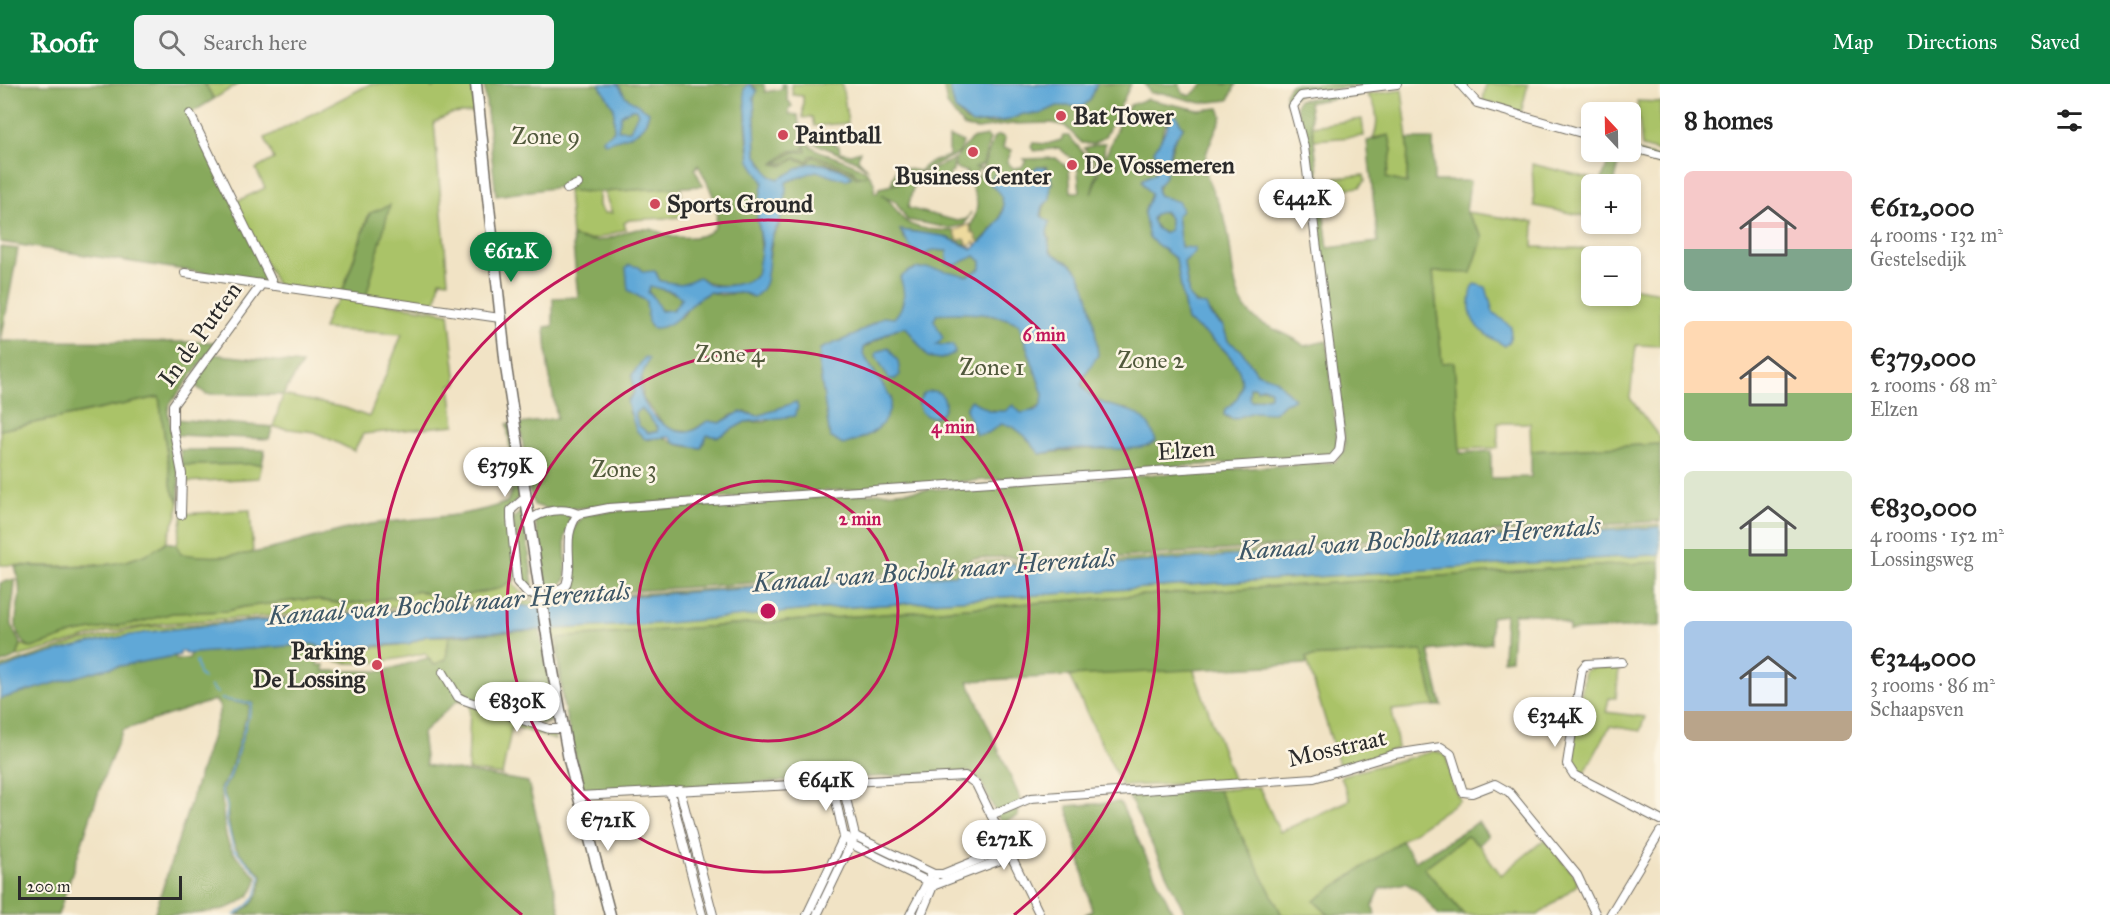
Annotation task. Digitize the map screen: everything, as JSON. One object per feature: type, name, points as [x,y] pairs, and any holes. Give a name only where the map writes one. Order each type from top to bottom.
[{"type":"main road","points":[[476,84],[500,318],[562,729],[610,915]]},
{"type":"street","name":"Elzen","points":[[511,514],[516,510],[527,508],[546,512],[572,511],[578,514],[609,508],[1332,459],[1340,451],[1341,437],[1334,373],[1304,147],[1293,106],[1300,96],[1393,84]]},
{"type":"street","points":[[1461,84],[1477,103],[1581,133]]},
{"type":"street","name":"In de Putten","points":[[189,114],[274,286]]},
{"type":"street","points":[[1641,150],[1660,155]]},
{"type":"street","points":[[567,189],[578,184]]},
{"type":"street","name":"In de Putten","points":[[185,273],[500,318]]},
{"type":"street","name":"In de Putten","points":[[181,514],[182,474],[173,427],[173,405],[261,285]]},
{"type":"street","name":"Elzen","points":[[511,514],[527,508],[546,512]]},
{"type":"street","points":[[511,514],[517,582],[523,592],[534,596],[556,592],[566,585],[569,571],[568,535],[578,514]]},
{"type":"street","points":[[1622,662],[1586,664],[1582,669],[1567,764],[1574,775],[1660,820]]},
{"type":"street","points":[[443,672],[458,696],[464,700],[549,729],[562,729]]},
{"type":"street","name":"Mosstraat","points":[[991,815],[1031,798],[1314,778],[1395,754],[1441,747],[1451,754],[1463,792],[1472,793],[1495,784],[1509,792],[1577,875],[1596,915]]},
{"type":"street","points":[[579,796],[960,775],[971,778],[976,784],[1040,915]]},
{"type":"street","points":[[817,915],[855,836],[842,782]]},
{"type":"street","points":[[832,783],[844,837],[851,844],[931,883]]},
{"type":"street","points":[[680,790],[713,915]]},
{"type":"street","points":[[670,791],[702,915]]},
{"type":"street","points":[[1611,915],[1660,832]]},
{"type":"street","points":[[844,837],[855,836],[934,874],[943,874],[1009,852]]},
{"type":"street","points":[[807,915],[844,837]]},
{"type":"street","points":[[910,915],[931,883],[1009,852]]},
{"type":"street","points":[[921,915],[934,874]]},
{"type":"green space","points":[[0,84],[205,84],[214,99],[191,113],[271,283],[0,242]]},
{"type":"green space","points":[[205,84],[238,84],[214,99]]},
{"type":"green space","points":[[370,84],[430,84],[432,88],[441,84],[472,84],[475,112],[451,114],[434,122],[448,281],[440,280],[435,308],[366,297],[371,274],[369,213],[342,293],[277,285],[235,202],[265,188],[256,169],[274,159],[265,138]]},
{"type":"green space","points":[[484,84],[599,84],[614,108],[614,131],[603,139],[633,134],[647,121],[649,112],[625,96],[618,84],[748,84],[746,109],[750,156],[752,165],[763,182],[758,211],[761,260],[754,277],[745,283],[727,285],[711,284],[701,278],[675,286],[660,281],[656,272],[643,272],[640,268],[627,272],[628,289],[646,301],[650,326],[654,328],[683,316],[692,302],[710,292],[720,295],[743,293],[753,297],[759,293],[766,278],[773,235],[779,227],[779,218],[784,206],[786,182],[816,170],[832,176],[849,173],[838,167],[820,163],[804,167],[778,179],[770,176],[756,154],[754,98],[756,88],[750,84],[764,84],[765,92],[782,89],[782,84],[785,84],[788,100],[792,106],[789,114],[798,115],[801,131],[807,142],[817,150],[860,167],[874,182],[874,192],[877,193],[879,188],[902,183],[902,175],[920,175],[953,160],[953,172],[950,173],[949,180],[938,180],[937,183],[922,180],[919,185],[914,184],[908,208],[957,221],[967,219],[971,212],[964,225],[949,228],[907,220],[896,202],[881,195],[891,202],[907,223],[927,229],[954,231],[957,238],[965,239],[967,245],[943,236],[900,230],[904,239],[933,250],[947,251],[947,264],[955,265],[975,256],[981,261],[981,268],[968,276],[913,269],[900,278],[905,290],[901,311],[894,319],[875,322],[855,335],[820,349],[819,366],[830,437],[851,441],[861,439],[878,427],[885,419],[889,409],[891,398],[863,354],[864,348],[895,329],[906,327],[928,357],[941,359],[955,352],[936,345],[939,341],[934,320],[937,314],[968,313],[1000,317],[1019,324],[1043,394],[1042,404],[1027,414],[983,409],[988,433],[1001,424],[1012,426],[1025,436],[1040,454],[1094,448],[1149,446],[1128,409],[1114,408],[1102,403],[1091,396],[1082,385],[1092,362],[1096,340],[1086,293],[1078,273],[1074,267],[1055,255],[1047,244],[1050,240],[1044,223],[1043,209],[1050,199],[1050,184],[1053,184],[1046,166],[1028,173],[1006,174],[1000,191],[1004,203],[999,222],[979,243],[971,227],[977,202],[971,184],[981,173],[994,137],[1000,135],[1005,138],[1003,148],[1012,150],[1007,162],[1013,168],[1022,167],[1026,161],[1024,159],[1056,158],[1069,169],[1071,192],[1080,192],[1077,163],[1059,148],[1034,151],[1031,147],[1033,143],[1047,144],[1061,140],[1063,136],[1069,136],[1098,170],[1091,194],[1120,120],[1130,105],[1147,99],[1199,110],[1219,108],[1222,116],[1209,145],[1205,163],[1210,185],[1228,231],[1238,292],[1249,313],[1261,323],[1291,337],[1304,346],[1327,341],[1338,450],[1333,456],[547,509],[534,505],[529,489],[520,424],[557,418],[548,367],[545,327],[553,326],[553,298],[578,297],[572,236],[596,241],[639,229],[650,229],[673,237],[701,236],[714,228],[717,212],[709,187],[698,165],[695,169],[703,186],[599,192],[568,191],[566,186],[496,196]],"holes":[[[1172,113],[1175,113],[1179,125],[1183,126],[1173,142],[1158,195],[1177,215],[1181,247],[1192,248],[1189,258],[1184,262],[1189,297],[1223,326],[1228,341],[1241,350],[1257,373],[1283,386],[1293,399],[1274,412],[1253,412],[1230,419],[1224,415],[1225,410],[1237,397],[1242,385],[1240,372],[1223,349],[1187,321],[1176,259],[1149,238],[1144,213],[1151,194],[1142,182],[1143,179],[1155,174],[1163,129]],[[805,145],[806,152],[794,152],[776,163],[783,163],[795,157],[808,161],[810,156],[815,155],[852,169],[858,177],[867,175],[856,178],[851,171],[813,157],[808,163],[795,159],[783,166],[773,164],[790,151],[803,150]],[[641,364],[643,399],[665,426],[673,430],[690,432],[708,421],[720,423],[732,415],[746,412],[758,416],[796,402],[786,417],[777,417],[765,422],[745,422],[718,437],[707,435],[701,448],[685,446],[665,438],[648,440],[629,412],[628,399],[634,393],[632,375]]]},
{"type":"green space","points":[[791,84],[842,84],[848,123],[814,126],[812,117],[803,118],[803,96],[793,95]]},
{"type":"green space","points":[[943,84],[949,84],[955,109],[966,121],[991,124],[1009,120],[1023,113],[1041,113],[1057,106],[1083,106],[1090,100],[1097,84],[1131,84],[1105,137],[1093,144],[1082,143],[1065,126],[1052,123],[1012,124],[978,129],[964,127],[947,105]]},
{"type":"green space","points":[[1145,84],[1179,84],[1183,93],[1190,96],[1204,84],[1236,84],[1229,100],[1201,103],[1162,93],[1150,93]]},
{"type":"green space","points":[[1291,84],[1374,84],[1301,93],[1286,102],[1285,93]]},
{"type":"green space","points":[[1486,84],[1528,84],[1521,113],[1483,101]]},
{"type":"green space","points":[[1402,90],[1408,139],[1407,183],[1386,178],[1392,150],[1389,135],[1373,138],[1376,115],[1371,99],[1367,95]]},
{"type":"green space","points":[[1359,91],[1359,95],[1309,102],[1328,248],[1378,242],[1367,141],[1389,135],[1392,150],[1386,178],[1407,183],[1408,139],[1433,139],[1434,181],[1470,181],[1466,212],[1483,237],[1471,273],[1433,272],[1442,363],[1454,362],[1460,453],[1491,451],[1491,478],[1531,477],[1531,451],[1660,444],[1660,521],[1032,563],[1009,557],[974,558],[943,570],[558,596],[567,587],[572,577],[572,533],[578,522],[589,513],[1335,462],[1344,451],[1345,442],[1306,141],[1296,106],[1298,100]]},
{"type":"green space","points":[[1637,101],[1660,102],[1660,152],[1642,147],[1641,102]]},
{"type":"green space","points":[[636,109],[638,114],[630,130],[618,130],[621,115]]},
{"type":"green space","points":[[1362,119],[1364,136],[1314,140],[1312,126]]},
{"type":"green space","points":[[822,133],[825,139],[839,146],[840,152],[851,154],[860,151],[858,159],[869,170],[858,162],[814,143]]},
{"type":"green space","points":[[987,136],[990,139],[983,164],[974,168],[981,168],[967,180],[961,181],[961,176],[966,177],[967,172],[955,168],[955,159],[971,139]]},
{"type":"green space","points":[[949,137],[963,142],[959,153],[915,175],[901,174],[901,182],[891,184],[897,167],[919,171],[930,162],[949,156]]},
{"type":"green space","points":[[1105,143],[1104,154],[1099,166],[1084,148]]},
{"type":"green space","points":[[805,145],[806,152],[790,154],[777,163],[795,157],[807,160],[810,156],[815,155],[852,169],[858,177],[867,176],[856,178],[851,171],[811,159],[808,163],[773,164],[774,161],[793,150],[803,150]]},
{"type":"green space","points":[[1641,152],[1660,158],[1660,164],[1641,160]]},
{"type":"green space","points":[[1608,162],[1620,162],[1616,174],[1604,174]]},
{"type":"green space","points":[[1532,164],[1581,176],[1581,215],[1534,206]]},
{"type":"green space","points":[[1364,175],[1365,181],[1360,187],[1325,191],[1323,179]]},
{"type":"green space","points":[[681,187],[683,217],[629,220],[624,223],[626,229],[599,238],[587,239],[572,236],[568,191],[599,192],[599,206],[604,213],[612,213],[604,192]]},
{"type":"green space","points":[[390,205],[366,297],[342,293],[370,213]]},
{"type":"green space","points":[[1162,211],[1170,218],[1170,230],[1166,233],[1158,230],[1153,222],[1154,214]]},
{"type":"green space","points":[[1466,212],[1534,222],[1533,247],[1581,249],[1581,306],[1641,306],[1641,289],[1660,292],[1660,346],[1636,345],[1630,398],[1660,438],[1660,444],[1531,451],[1530,423],[1498,423],[1498,448],[1459,449],[1454,363],[1442,363],[1433,271],[1471,272],[1483,237]]},
{"type":"green space","points":[[0,247],[18,249],[1,341],[217,342],[170,404],[168,411],[179,477],[179,502],[172,490],[159,397],[0,430]]},
{"type":"green space","points":[[652,286],[682,296],[674,309],[667,311],[659,309],[653,296],[647,291]]},
{"type":"green space","points":[[342,297],[449,313],[457,384],[450,385],[455,425],[363,434],[354,451],[315,432],[273,427],[283,395],[345,408],[369,417],[402,334],[323,329],[329,311]]},
{"type":"green space","points":[[212,354],[302,364],[283,395],[206,394],[192,383]]},
{"type":"green space","points":[[1250,387],[1270,389],[1270,396],[1251,401]]},
{"type":"green space","points":[[159,397],[172,490],[179,502],[177,515],[166,542],[155,551],[117,564],[0,565],[0,430]]},
{"type":"green space","points":[[641,407],[658,431],[648,433],[638,425],[635,413]]},
{"type":"green space","points":[[174,419],[273,427],[269,439],[177,435]]},
{"type":"green space","points":[[507,424],[510,424],[521,494],[512,506],[515,580],[497,589],[442,600],[417,590],[405,596],[349,604],[309,599],[227,611],[172,613],[141,622],[75,633],[32,648],[20,639],[17,633],[16,620],[20,590],[15,566],[73,567],[113,564],[150,552],[166,542],[176,544],[181,554],[230,556],[275,548],[366,525],[455,515],[507,502],[514,484]]},
{"type":"green space","points":[[180,450],[265,450],[262,464],[182,465]]},
{"type":"green space","points":[[262,464],[259,478],[185,482],[182,465]]},
{"type":"green space","points":[[250,510],[253,553],[203,559],[184,554],[176,549],[183,514]]},
{"type":"green space","points":[[520,512],[524,515],[534,592],[521,583],[513,519]]},
{"type":"green space","points":[[567,513],[572,520],[565,537],[566,579],[557,589],[547,591],[535,521],[543,515]]},
{"type":"green space","points":[[1660,524],[1660,527],[1024,570],[1012,563],[963,566],[955,575],[571,600],[552,608],[549,608],[548,597],[601,596],[945,573],[970,562],[1007,560],[1031,566]]},
{"type":"green space","points":[[1660,554],[1660,562],[1115,597],[558,638],[563,703],[553,629],[821,609]]},
{"type":"green space","points":[[1660,562],[1660,626],[1569,631],[1569,626],[1549,617],[1529,613],[1514,614],[1511,659],[1503,660],[1505,615],[1491,617],[1491,643],[1429,651],[1442,706],[1435,706],[1422,651],[1306,657],[1307,664],[968,681],[1020,798],[1018,816],[1001,823],[981,782],[969,772],[583,792],[563,703],[558,638],[1115,597]]},
{"type":"green space","points":[[15,579],[11,619],[12,627],[21,644],[17,657],[0,664],[0,583]]},
{"type":"green space","points":[[512,582],[521,593],[534,598],[165,623],[106,632],[17,657],[21,644],[32,648],[75,633],[141,622],[172,613],[227,611],[309,599],[342,604],[405,596],[417,590],[443,600],[497,589]]},
{"type":"green space","points":[[535,601],[536,608],[515,604],[261,621],[148,632],[74,647],[0,670],[0,667],[77,642],[146,627]]},
{"type":"green space","points":[[540,630],[555,715],[552,720],[542,724],[458,700],[422,733],[426,765],[528,782],[561,915],[237,915],[256,899],[262,875],[235,846],[230,832],[223,789],[230,779],[253,703],[223,700],[250,705],[228,777],[220,788],[228,842],[236,856],[257,877],[253,890],[245,899],[219,910],[154,915],[218,717],[220,707],[215,700],[123,730],[103,779],[58,915],[0,915],[0,699],[103,669],[180,655],[175,656],[176,660],[190,658],[190,653],[313,644],[325,650],[318,658],[318,665],[324,665],[324,671],[383,671],[427,658],[434,665],[446,659],[449,636]]},
{"type":"green space","points":[[426,636],[449,636],[446,659],[434,665],[425,653],[387,661],[346,663],[323,656],[327,652],[408,644]]},
{"type":"green space","points":[[1422,651],[1435,706],[1392,710],[1398,748],[1340,768],[1306,657]]},
{"type":"green space","points":[[1593,667],[1619,669],[1616,698],[1609,698],[1606,712],[1645,717],[1640,731],[1610,726],[1583,776],[1570,762],[1585,671]]},
{"type":"green space","points":[[1193,668],[1234,782],[1122,786],[1069,676]]},
{"type":"green space","points":[[470,705],[553,733],[555,740],[512,726],[502,775],[468,770]]},
{"type":"green space","points":[[1435,751],[1446,755],[1453,787],[1460,800],[1314,901],[1329,915],[1282,915],[1218,790],[1259,787],[1280,832],[1350,800],[1341,777],[1343,775]]},
{"type":"green space","points":[[1218,790],[1282,915],[1186,915],[1127,793]]},
{"type":"green space","points":[[1120,802],[1174,915],[1084,915],[1092,911],[1067,806]]},
{"type":"green space","points":[[1478,822],[1488,836],[1479,845],[1467,836],[1424,868],[1464,915],[1439,915],[1416,889],[1405,883],[1380,889],[1373,906],[1375,915],[1329,915],[1314,901],[1401,841],[1416,861]]},
{"type":"green space","points":[[1467,836],[1479,845],[1501,875],[1545,839],[1577,879],[1577,885],[1538,915],[1464,915],[1424,868]]},
{"type":"sand","points":[[970,224],[971,232],[974,233],[979,243],[977,246],[974,242],[969,247],[965,239],[958,240],[954,231]]},
{"type":"water","points":[[599,84],[618,84],[625,96],[649,112],[643,126],[638,131],[627,137],[605,143],[602,139],[614,131],[614,108]],"holes":[[[631,109],[636,109],[638,113],[630,130],[618,130],[621,115]]]},
{"type":"water","points":[[749,84],[757,91],[754,98],[756,154],[770,176],[778,179],[804,165],[817,164],[843,170],[852,177],[846,180],[816,171],[786,182],[783,208],[770,243],[767,278],[757,295],[753,297],[744,293],[710,292],[695,301],[670,324],[653,328],[648,322],[646,301],[628,290],[626,268],[629,265],[639,267],[643,272],[655,271],[660,281],[676,284],[699,277],[710,285],[728,286],[748,281],[757,275],[762,244],[757,216],[763,182],[750,161],[744,89]],"holes":[[[650,286],[673,292],[682,298],[673,310],[661,311],[653,296],[648,293]]]},
{"type":"water","points":[[949,84],[1097,84],[1090,100],[1083,106],[1057,106],[1040,114],[1023,114],[1009,120],[972,124],[955,109]]},
{"type":"water","points":[[1172,113],[1175,113],[1183,128],[1172,144],[1166,172],[1157,186],[1158,195],[1179,202],[1182,211],[1177,215],[1181,247],[1195,248],[1195,252],[1184,262],[1189,297],[1196,304],[1206,305],[1210,315],[1223,326],[1228,341],[1241,350],[1257,373],[1275,379],[1294,399],[1283,404],[1274,413],[1253,412],[1234,419],[1224,415],[1225,410],[1237,398],[1242,385],[1240,373],[1233,360],[1223,349],[1187,321],[1176,259],[1149,238],[1144,213],[1151,194],[1142,182],[1143,179],[1155,173],[1157,161],[1154,150]],"holes":[[[1164,211],[1170,218],[1170,230],[1163,233],[1156,228],[1152,219],[1155,214]],[[1250,387],[1256,387],[1257,390],[1262,387],[1270,389],[1270,396],[1251,401]]]},
{"type":"water","points":[[1038,167],[1046,168],[1051,176],[1050,199],[1043,206],[1041,216],[1050,222],[1047,232],[1050,251],[1073,266],[1079,274],[1091,309],[1098,355],[1084,376],[1082,385],[1091,396],[1101,402],[1141,417],[1149,426],[1156,441],[1140,447],[1077,448],[1040,454],[1025,436],[1012,426],[1001,424],[988,433],[976,435],[966,409],[971,400],[990,411],[1005,411],[1013,405],[1021,413],[1037,410],[1042,404],[1043,394],[1019,324],[1000,317],[968,313],[937,314],[934,320],[943,338],[936,345],[953,345],[955,353],[941,359],[928,357],[906,327],[895,329],[864,347],[863,354],[891,398],[887,416],[876,429],[852,442],[843,445],[830,437],[819,366],[820,349],[855,335],[883,317],[894,318],[898,314],[903,299],[900,278],[907,272],[932,268],[968,276],[981,268],[981,261],[975,256],[956,265],[947,264],[947,251],[933,250],[924,255],[912,249],[900,230],[943,236],[973,249],[995,227],[1003,210],[1003,201],[999,193],[990,184],[994,175],[1028,173]]},
{"type":"water","points":[[1475,284],[1486,287],[1493,312],[1511,327],[1510,341],[1505,346],[1480,329],[1472,318],[1471,291]]},
{"type":"water","points":[[888,347],[898,361],[900,375],[895,379],[889,379],[876,356],[876,353]]},
{"type":"water","points":[[645,357],[649,359],[640,383],[641,395],[656,418],[671,429],[680,432],[691,431],[708,421],[720,423],[740,412],[758,416],[796,402],[798,407],[795,416],[745,422],[718,437],[707,435],[701,448],[677,444],[669,437],[645,439],[636,430],[627,402],[634,393],[632,375]],"holes":[[[641,408],[658,428],[657,432],[648,433],[638,425],[635,413]]]},
{"type":"water","points":[[932,391],[941,395],[945,404],[941,413],[932,417],[923,413],[919,404],[923,395]]},
{"type":"water","points":[[1660,527],[1660,554],[1652,555],[821,609],[667,623],[426,636],[408,644],[325,648],[312,644],[185,654],[184,651],[180,652],[180,655],[103,669],[0,699],[0,670],[74,647],[148,632],[185,628],[515,604],[543,607],[571,600],[955,575],[963,566],[1012,563],[1024,570]]},
{"type":"waterway","points":[[196,661],[199,674],[204,679]]},
{"type":"waterway","points":[[210,686],[218,694]]},
{"type":"waterway","points":[[221,699],[252,704],[229,779],[221,789],[227,806],[226,819],[233,848],[260,876],[258,889],[253,899],[234,915]]},
{"type":"place","name":"Bat Tower","points":[[1061,116]]},
{"type":"place","name":"Paintball","points":[[783,135]]},
{"type":"place","name":"Business Center","points":[[973,152]]},
{"type":"place","name":"De Vossemeren","points":[[1072,165]]},
{"type":"place","name":"Sports Ground","points":[[655,204]]},
{"type":"place","name":"Parking De Lossing","points":[[377,665]]},
{"type":"park label","name":"Zone 9","points":[[546,136]]},
{"type":"park label","name":"Zone 4","points":[[730,354]]},
{"type":"park label","name":"Zone 2","points":[[1151,360]]},
{"type":"park label","name":"Zone 1","points":[[992,367]]},
{"type":"park label","name":"Zone 3","points":[[624,469]]},
{"type":"water label","name":"Kanaal van Bocholt naar Herentals","points":[[1419,538]]},
{"type":"water label","name":"Kanaal van Bocholt naar Herentals","points":[[934,570]]},
{"type":"water label","name":"Kanaal van Bocholt naar Herentals","points":[[449,603]]}]
